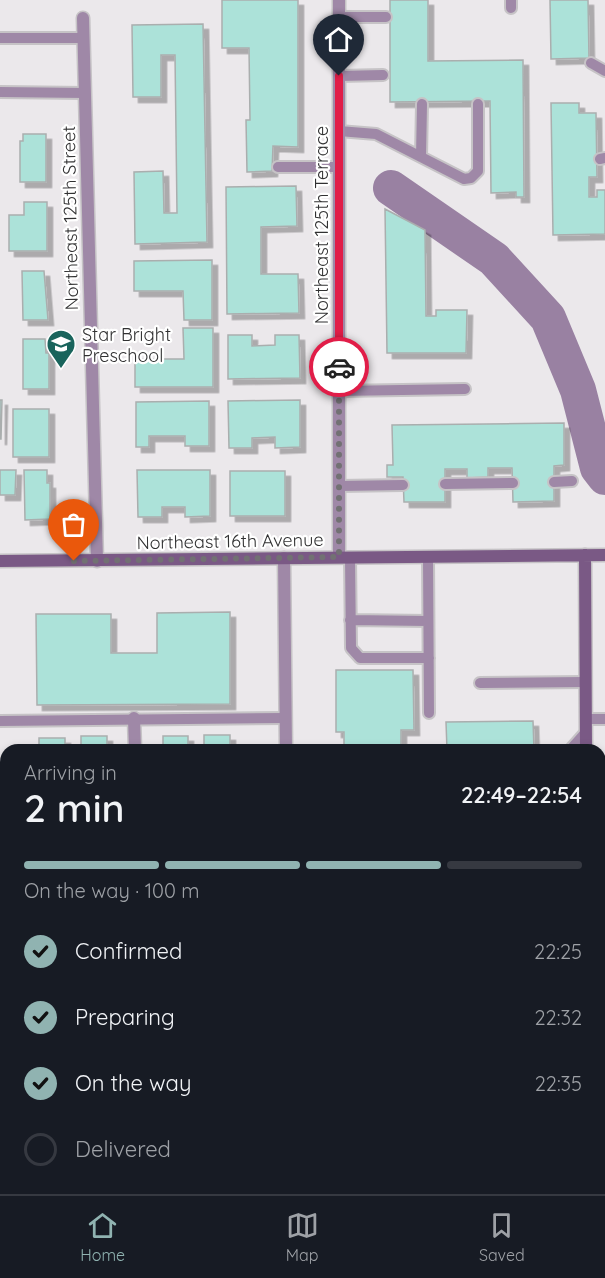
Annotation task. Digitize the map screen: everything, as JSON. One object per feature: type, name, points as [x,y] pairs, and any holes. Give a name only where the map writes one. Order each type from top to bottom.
[{"type":"street","name":"Northeast 125th Terrace","points":[[339,0],[339,486],[345,557]]},
{"type":"street","name":"Northeast 125th Street","points":[[83,18],[97,561]]},
{"type":"street","points":[[585,555],[586,744]]},
{"type":"street","name":"Northeast 16th Avenue","points":[[0,561],[605,555]]},
{"type":"street","points":[[284,558],[286,744]]},
{"type":"street","points":[[134,718],[135,744]]},
{"type":"lane","points":[[339,17],[386,16]]},
{"type":"lane","points":[[0,38],[84,38]]},
{"type":"lane","points":[[591,63],[605,71]]},
{"type":"lane","points":[[339,76],[383,75]]},
{"type":"lane","points":[[0,92],[85,93]]},
{"type":"lane","points":[[421,157],[422,104]]},
{"type":"lane","points":[[339,130],[376,134],[464,179],[476,176],[478,104]]},
{"type":"lane","points":[[278,167],[339,166]]},
{"type":"lane","points":[[339,391],[465,389]]},
{"type":"lane","points":[[554,482],[572,481]]},
{"type":"lane","points":[[445,484],[513,483]]},
{"type":"lane","points":[[339,486],[403,485]]},
{"type":"lane","points":[[345,557],[351,648],[360,658],[429,658]]},
{"type":"lane","points":[[428,557],[429,713]]},
{"type":"lane","points":[[350,621],[428,621]]},
{"type":"lane","points":[[480,683],[585,682]]},
{"type":"lane","points":[[0,721],[285,718]]},
{"type":"lane","points":[[574,744],[586,726],[605,719]]},
{"type":"building","points":[[222,0],[298,0],[298,147],[273,146],[272,171],[247,172],[246,120],[250,120],[249,48],[222,48]]},
{"type":"building","points":[[390,0],[428,0],[428,61],[523,60],[524,197],[516,197],[516,192],[491,193],[490,101],[390,102]]},
{"type":"building","points":[[550,0],[588,0],[589,58],[551,59]]},
{"type":"building","points":[[203,24],[207,242],[135,244],[134,172],[163,171],[164,213],[177,213],[175,55],[161,55],[161,97],[133,97],[132,25]]},
{"type":"building","points":[[551,103],[579,103],[579,113],[596,113],[597,177],[589,177],[589,197],[597,197],[597,190],[605,190],[605,234],[553,235]]},
{"type":"building","points":[[23,134],[46,134],[46,182],[20,182],[20,141],[23,141]]},
{"type":"building","points":[[296,186],[297,226],[261,227],[261,274],[298,274],[299,313],[227,314],[226,187]]},
{"type":"building","points":[[24,202],[47,202],[47,251],[9,251],[9,215],[24,215]]},
{"type":"building","points":[[385,209],[425,230],[426,316],[436,316],[436,310],[467,310],[466,353],[387,353]]},
{"type":"building","points":[[212,260],[212,320],[184,320],[183,291],[134,291],[134,261]]},
{"type":"building","points":[[22,271],[44,271],[48,320],[23,320]]},
{"type":"building","points":[[183,328],[213,328],[213,387],[135,387],[135,359],[184,359]]},
{"type":"building","points":[[228,335],[252,335],[252,346],[275,345],[275,335],[299,335],[300,378],[228,379]]},
{"type":"building","points":[[23,339],[45,339],[46,353],[49,353],[49,389],[23,389]]},
{"type":"building","points":[[0,400],[2,400],[1,439],[0,439]]},
{"type":"building","points":[[300,400],[300,447],[275,448],[275,437],[252,438],[252,448],[229,448],[228,401]]},
{"type":"building","points":[[209,401],[209,446],[185,446],[185,436],[149,436],[149,447],[136,447],[136,402]]},
{"type":"building","points":[[13,409],[49,409],[49,457],[13,457]]},
{"type":"building","points":[[564,423],[564,465],[554,466],[554,501],[513,502],[512,468],[488,468],[488,477],[467,478],[467,469],[445,469],[445,502],[404,502],[403,477],[387,477],[387,465],[393,465],[392,425]]},
{"type":"building","points":[[0,470],[16,470],[15,495],[0,495]]},
{"type":"building","points":[[24,470],[47,470],[47,483],[50,483],[50,519],[25,520]]},
{"type":"building","points":[[137,470],[210,470],[210,516],[185,517],[185,507],[162,507],[162,517],[138,517]]},
{"type":"building","points":[[230,471],[285,471],[285,516],[230,516]]},
{"type":"building","points":[[230,612],[230,704],[37,705],[36,614],[111,614],[111,653],[157,653],[157,613]]},
{"type":"building","points":[[336,670],[413,670],[414,730],[401,730],[401,744],[344,744],[344,732],[336,732]]},
{"type":"building","points":[[533,721],[534,744],[447,744],[446,722]]},
{"type":"building","points":[[204,735],[230,735],[230,744],[204,744]]},
{"type":"building","points":[[81,736],[107,736],[107,744],[81,744]]},
{"type":"building","points":[[163,736],[188,736],[188,744],[163,744]]},
{"type":"building","points":[[39,738],[65,738],[65,744],[39,744]]},
{"type":"waterway","points":[[391,188],[494,259],[548,318],[578,390],[598,468],[605,477]]},
{"type":"way so far","points":[[74,561],[339,557],[339,367]]},
{"type":"place","name":"Star Bright Preschool","points":[[61,370]]},
{"type":"route","points":[[339,76],[339,367]]}]
